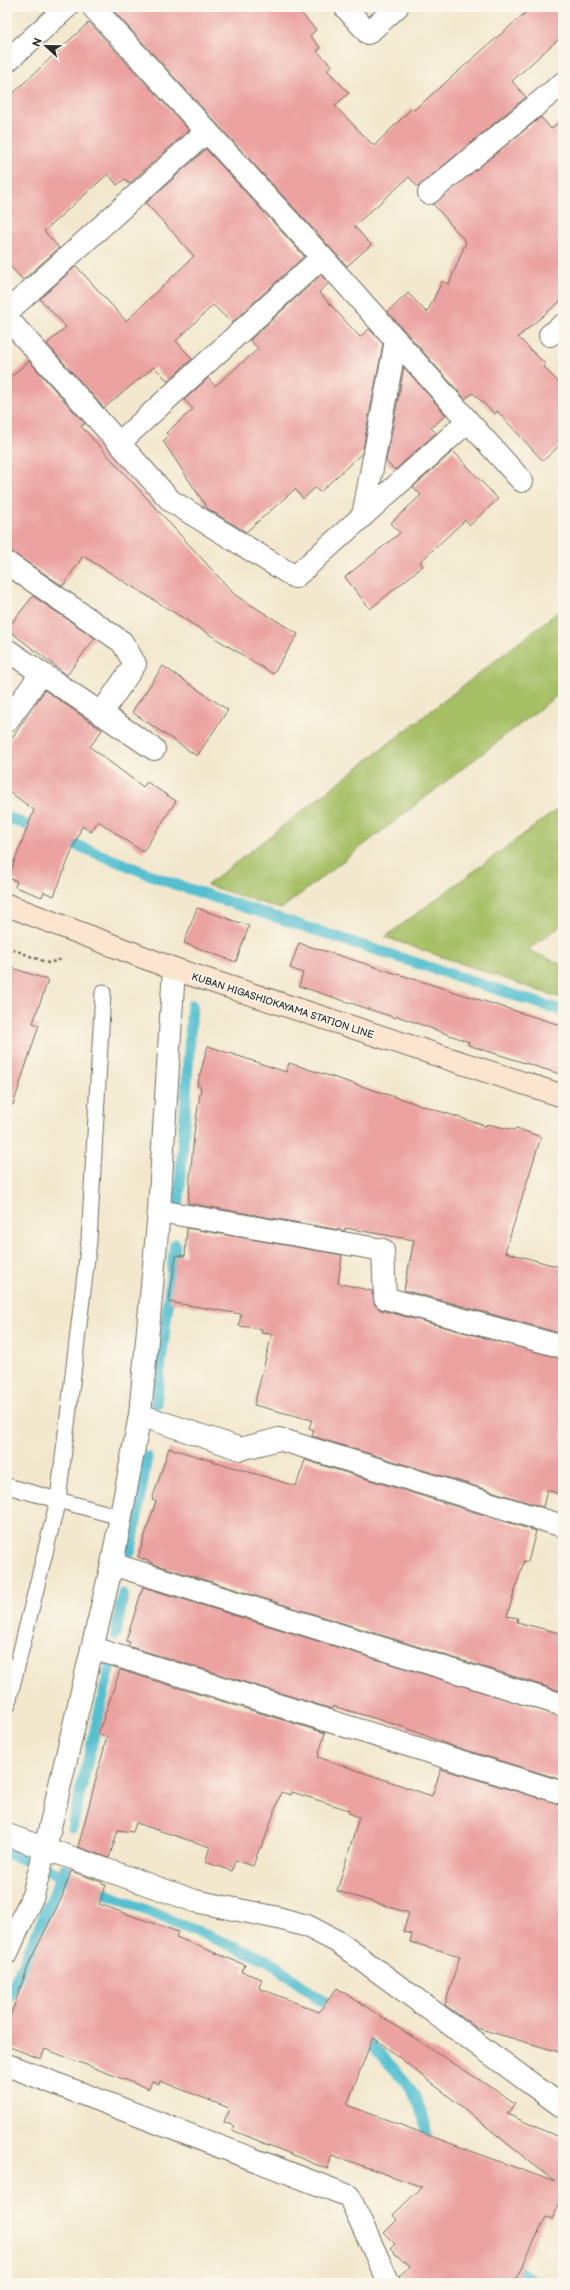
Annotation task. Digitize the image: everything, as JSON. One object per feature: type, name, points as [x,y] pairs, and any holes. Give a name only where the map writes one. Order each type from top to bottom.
[{"type":"main road","name":"KUBAN HIGASHIOKAYAMA STATION LINE","points":[[7,905],[174,969],[563,1096]]},
{"type":"street","points":[[7,62],[67,7]]},
{"type":"street","points":[[93,7],[322,257],[522,481]]},
{"type":"street","points":[[345,7],[368,33],[397,7]]},
{"type":"street","points":[[429,193],[563,83]]},
{"type":"street","points":[[7,312],[206,131]]},
{"type":"street","points":[[119,443],[322,257]]},
{"type":"street","points":[[7,318],[171,501],[295,577],[468,421]]},
{"type":"street","points":[[363,516],[396,340]]},
{"type":"street","points":[[7,563],[122,642],[135,664],[101,714]]},
{"type":"street","points":[[7,650],[154,750]]},
{"type":"street","points":[[7,721],[41,674]]},
{"type":"street","points":[[7,1953],[33,1895],[112,1564],[140,1415],[159,1211],[174,969]]},
{"type":"street","points":[[159,1211],[383,1250],[385,1298],[563,1347]]},
{"type":"street","points":[[140,1415],[241,1449],[279,1439],[563,1526]]},
{"type":"street","points":[[112,1564],[563,1705]]},
{"type":"street","points":[[92,1648],[563,1793]]},
{"type":"street","points":[[7,1835],[41,1861],[195,1901],[278,1918],[307,1926],[338,1942],[563,2107]]},
{"type":"street","points":[[7,2065],[349,2196],[389,2283]]},
{"type":"lane","points":[[7,1707],[58,1500],[89,1241],[103,992]]},
{"type":"lane","points":[[7,1486],[120,1517]]},
{"type":"path","points":[[7,947],[48,964],[63,959],[70,962]]},
{"type":"green space","points":[[563,608],[563,691],[281,909],[207,885]]},
{"type":"green space","points":[[563,805],[563,924],[528,950],[563,965],[563,999],[385,937]]},
{"type":"building","points":[[110,7],[296,7],[316,30],[310,36],[321,48],[317,51],[332,66],[327,70],[349,93],[335,106],[374,146],[412,108],[414,110],[532,7],[563,7],[563,35],[512,81],[526,97],[418,187],[409,177],[354,226],[371,245],[347,266]]},
{"type":"building","points":[[89,22],[189,130],[129,184],[125,179],[117,185],[108,174],[44,231],[59,248],[23,280],[7,263],[7,99]]},
{"type":"building","points":[[541,117],[551,129],[563,118],[563,299],[518,337],[545,364],[543,366],[563,387],[563,442],[543,461],[497,411],[495,414],[473,393],[465,399],[388,312],[408,293],[427,313],[442,281],[449,284],[466,242],[433,204]]},
{"type":"building","points":[[206,149],[304,256],[232,323],[213,305],[176,341],[192,359],[168,381],[154,367],[104,408],[47,344],[66,327],[40,299],[76,266],[126,321],[194,256],[146,203]]},
{"type":"building","points":[[321,275],[329,283],[319,292],[360,337],[369,329],[383,344],[362,453],[320,492],[315,488],[303,499],[295,489],[246,532],[208,509],[163,441],[169,436],[166,433],[193,409],[184,400],[208,378],[215,386],[258,349],[250,340]]},
{"type":"building","points":[[29,361],[85,424],[81,426],[235,595],[298,634],[273,674],[83,556],[63,586],[7,549],[7,380]]},
{"type":"building","points":[[404,367],[446,415],[431,428],[436,433],[395,470],[386,462]]},
{"type":"building","points":[[453,451],[498,499],[470,525],[465,520],[420,562],[423,566],[370,609],[345,577],[400,533],[391,523],[421,495],[413,487]]},
{"type":"building","points":[[33,596],[95,638],[67,675],[7,629]]},
{"type":"building","points":[[163,666],[228,710],[197,756],[132,712]]},
{"type":"building","points":[[45,690],[102,730],[90,747],[143,787],[147,782],[176,801],[143,852],[98,821],[91,832],[82,826],[54,896],[44,892],[42,897],[15,887],[17,881],[8,878],[34,810],[7,790],[7,745]]},
{"type":"building","points":[[197,908],[249,926],[236,962],[184,943]]},
{"type":"building","points":[[299,943],[563,1026],[563,1075],[468,1045],[469,1042],[397,1016],[396,1018],[299,986],[303,973],[290,968]]},
{"type":"building","points":[[7,966],[48,980],[33,1023],[39,1025],[13,1105],[7,1104]]},
{"type":"building","points":[[208,1046],[286,1072],[289,1063],[486,1126],[487,1124],[514,1130],[516,1128],[541,1137],[505,1252],[563,1268],[563,1334],[404,1290],[414,1240],[345,1228],[345,1231],[188,1203],[194,1134],[201,1087],[197,1085]]},
{"type":"building","points":[[187,1228],[342,1255],[338,1283],[372,1291],[375,1305],[381,1310],[563,1359],[563,1495],[547,1490],[543,1507],[312,1436],[314,1430],[309,1428],[312,1420],[254,1405],[272,1334],[261,1333],[262,1329],[239,1326],[241,1314],[169,1302],[176,1255],[185,1256]]},
{"type":"building","points":[[169,1448],[296,1486],[305,1460],[536,1531],[528,1562],[524,1561],[507,1616],[518,1618],[517,1622],[563,1634],[563,1692],[151,1563],[138,1557],[156,1501],[152,1500]]},
{"type":"building","points":[[143,1587],[563,1717],[563,1780],[449,1745],[404,1727],[333,1706],[332,1709],[128,1646],[130,1642],[126,1641]]},
{"type":"building","points":[[120,1670],[325,1733],[318,1757],[432,1796],[441,1769],[563,1805],[563,2053],[477,2028],[445,2005],[460,1956],[410,1942],[412,1934],[403,1932],[409,1913],[337,1891],[359,1817],[348,1813],[349,1810],[292,1792],[291,1795],[281,1792],[262,1848],[260,1847],[253,1866],[235,1860],[232,1871],[205,1862],[210,1847],[136,1823],[133,1832],[118,1830],[109,1858],[78,1847],[107,1737],[98,1734]]},
{"type":"building","points":[[71,1871],[102,1882],[102,1884],[106,1885],[99,1904],[178,1932],[176,1937],[245,1965],[242,1972],[262,1979],[259,1988],[319,2012],[337,1988],[515,2103],[507,2114],[563,2139],[563,2196],[552,2219],[546,2217],[514,2283],[401,2283],[399,2276],[409,2267],[390,2249],[395,2244],[384,2233],[397,2220],[393,2215],[422,2187],[332,2155],[327,2169],[232,2130],[234,2126],[224,2122],[229,2108],[160,2081],[159,2084],[152,2081],[149,2089],[45,2049],[41,2059],[7,2046],[7,2025],[30,1961],[62,1897]],"holes":[[[373,2037],[555,2182],[347,2105]]]},
{"type":"waterway","points":[[7,817],[42,831]]},
{"type":"waterway","points":[[61,839],[171,883],[563,1011]]},
{"type":"waterway","points":[[179,1202],[192,1005]]},
{"type":"waterway","points":[[156,1404],[175,1244]]},
{"type":"waterway","points":[[131,1551],[147,1457]]},
{"type":"waterway","points":[[116,1635],[123,1594]]},
{"type":"waterway","points":[[72,1827],[110,1667]]},
{"type":"waterway","points":[[7,1853],[269,1961],[338,2013]]},
{"type":"waterway","points":[[7,2000],[65,1869]]},
{"type":"waterway","points":[[360,2035],[397,2072],[408,2085],[416,2098],[422,2113],[426,2130],[426,2149]]},
{"type":"waterway","points":[[508,2262],[537,2283]]}]
